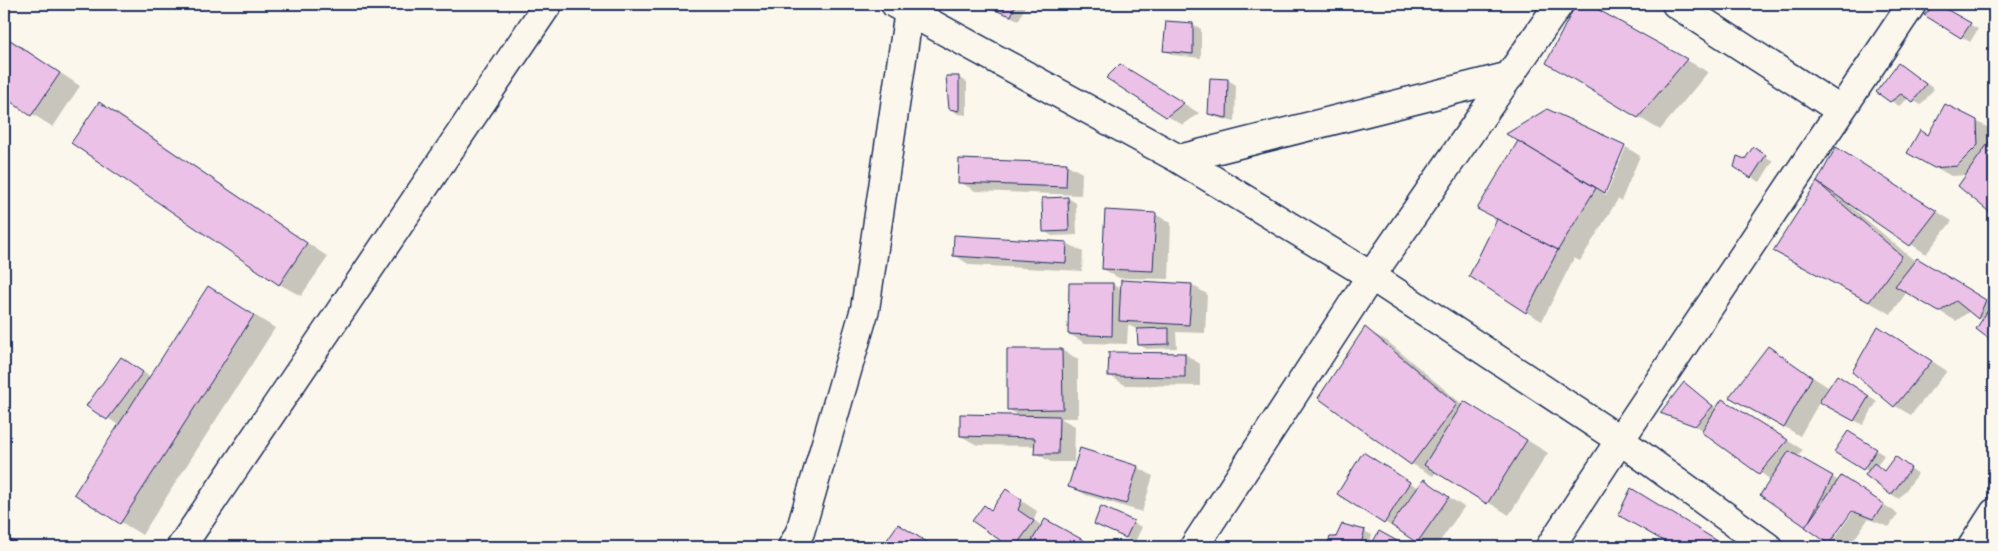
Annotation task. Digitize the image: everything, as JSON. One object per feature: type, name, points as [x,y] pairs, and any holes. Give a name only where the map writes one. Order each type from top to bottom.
[{"type":"street","points":[[181,547],[548,4]]},
{"type":"street","points":[[1194,547],[1371,276],[1559,4]]},
{"type":"street","points":[[1676,4],[1840,110]]},
{"type":"street","points":[[1550,547],[1912,4]]},
{"type":"street","points":[[792,547],[800,532],[864,309],[905,6],[1179,159],[1371,276],[1620,440],[1768,547]]},
{"type":"street","points":[[1179,159],[1510,76]]},
{"type":"street","points":[[1972,547],[1994,513]]},
{"type":"building","points":[[978,4],[1016,4],[1011,16]]},
{"type":"building","points":[[1576,4],[1588,4],[1687,59],[1638,118],[1546,63]]},
{"type":"building","points":[[1937,4],[1971,23],[1961,38],[1924,15]]},
{"type":"building","points":[[1986,4],[1994,4],[1994,14]]},
{"type":"building","points":[[1166,21],[1193,23],[1193,54],[1163,51]]},
{"type":"building","points":[[4,36],[60,73],[31,116],[4,97]]},
{"type":"building","points":[[1898,63],[1926,84],[1913,102],[1901,94],[1890,102],[1876,92]]},
{"type":"building","points":[[1120,64],[1184,103],[1166,117],[1106,78]]},
{"type":"building","points":[[946,76],[959,76],[959,111],[949,109]]},
{"type":"building","points":[[1210,78],[1228,79],[1227,118],[1208,114]]},
{"type":"building","points":[[99,102],[307,243],[279,285],[71,143]]},
{"type":"building","points":[[1945,104],[1977,120],[1978,145],[1957,166],[1934,168],[1907,153],[1920,130],[1928,135]]},
{"type":"building","points":[[1547,109],[1625,145],[1605,193],[1506,134]]},
{"type":"building","points":[[1994,135],[1994,216],[1958,186]]},
{"type":"building","points":[[1518,141],[1596,188],[1558,250],[1477,209]]},
{"type":"building","points":[[1753,147],[1766,155],[1751,178],[1734,167],[1737,156],[1745,159]]},
{"type":"building","points":[[1836,147],[1937,211],[1910,246],[1817,182]]},
{"type":"building","points":[[959,159],[1067,163],[1066,187],[958,183]]},
{"type":"building","points":[[1817,182],[1902,256],[1869,302],[1773,251]]},
{"type":"building","points":[[1068,197],[1069,231],[1043,232],[1042,198]]},
{"type":"building","points":[[1105,210],[1156,213],[1153,271],[1102,269]]},
{"type":"building","points":[[1497,219],[1558,250],[1526,313],[1469,276]]},
{"type":"building","points":[[954,235],[1067,242],[1066,263],[953,256]]},
{"type":"building","points":[[1917,258],[1986,300],[1978,319],[1956,301],[1939,312],[1895,286]]},
{"type":"building","points":[[1121,280],[1192,284],[1189,325],[1119,321]]},
{"type":"building","points":[[1069,283],[1113,283],[1112,336],[1068,334]]},
{"type":"building","points":[[208,286],[254,315],[120,524],[74,494]]},
{"type":"building","points":[[1994,301],[1994,339],[1993,342],[1976,329]]},
{"type":"building","points":[[1878,326],[1932,361],[1894,407],[1852,372]]},
{"type":"building","points":[[1365,327],[1457,404],[1411,465],[1318,398]]},
{"type":"building","points":[[1169,328],[1169,344],[1138,345],[1137,329]]},
{"type":"building","points":[[1768,346],[1812,377],[1784,428],[1729,397]]},
{"type":"building","points":[[1007,349],[1062,349],[1063,409],[1007,410]]},
{"type":"building","points":[[1109,352],[1185,353],[1185,377],[1108,376]]},
{"type":"building","points":[[121,357],[143,372],[107,420],[86,406]]},
{"type":"building","points":[[1837,375],[1869,396],[1854,421],[1819,402]]},
{"type":"building","points":[[1684,382],[1713,406],[1695,426],[1660,413]]},
{"type":"building","points":[[1722,399],[1788,440],[1759,474],[1701,432]]},
{"type":"building","points":[[1464,401],[1527,440],[1487,504],[1424,465]]},
{"type":"building","points":[[960,414],[1059,416],[1058,454],[1034,454],[1035,438],[960,436]]},
{"type":"building","points":[[1848,431],[1877,449],[1863,470],[1834,452]]},
{"type":"building","points":[[1080,448],[1138,466],[1126,504],[1068,487]]},
{"type":"building","points":[[1789,451],[1833,476],[1806,527],[1760,495]]},
{"type":"building","points":[[1363,452],[1410,482],[1384,524],[1337,494]]},
{"type":"building","points":[[1895,456],[1911,468],[1891,495],[1865,475],[1874,463],[1884,471]]},
{"type":"building","points":[[1841,476],[1884,504],[1873,519],[1852,511],[1829,544],[1805,527]]},
{"type":"building","points":[[1424,479],[1449,497],[1417,543],[1391,525]]},
{"type":"building","points":[[1631,488],[1716,540],[1711,547],[1674,547],[1618,515]]},
{"type":"building","points":[[1006,489],[1022,500],[1018,510],[1034,521],[1015,547],[1010,547],[972,521],[984,505],[991,510]]},
{"type":"building","points":[[1101,506],[1134,521],[1126,538],[1094,524]]},
{"type":"building","points":[[1045,519],[1094,546],[1028,547]]},
{"type":"building","points":[[898,524],[935,547],[882,547]]},
{"type":"building","points":[[1342,524],[1365,530],[1360,547],[1326,547],[1330,537],[1336,537]]},
{"type":"building","points":[[1379,531],[1408,547],[1370,547]]},
{"type":"building","points":[[4,536],[21,547],[4,547]]}]
